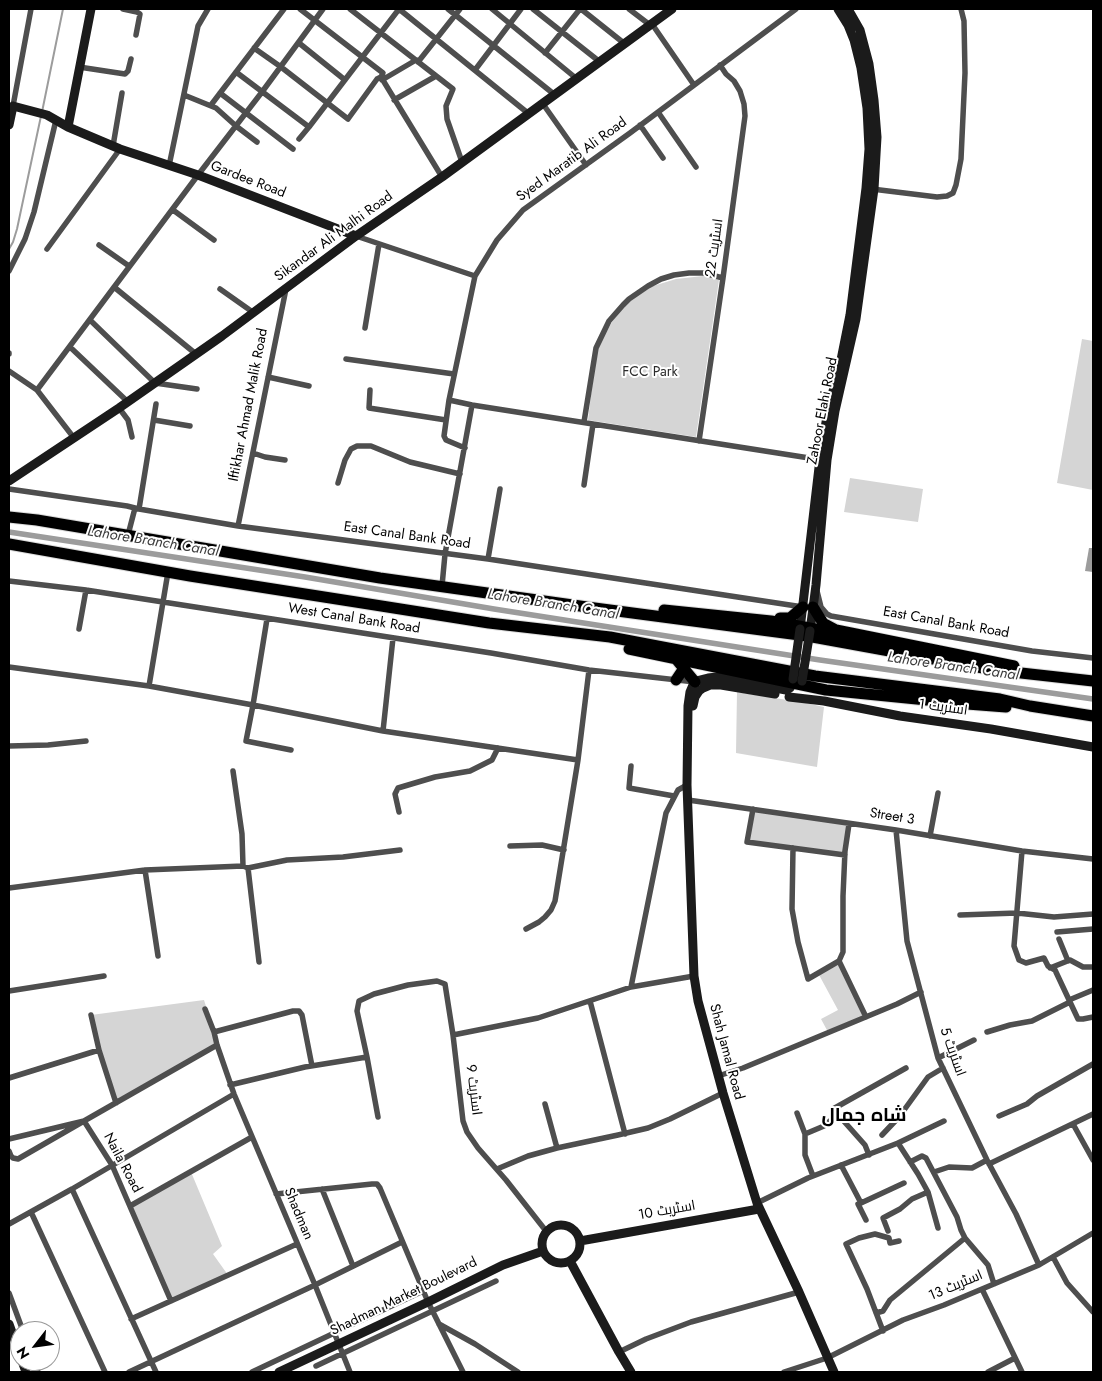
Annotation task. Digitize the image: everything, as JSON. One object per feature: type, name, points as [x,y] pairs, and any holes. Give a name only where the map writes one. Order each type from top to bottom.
[{"type":"highway","points":[[9,512],[36,520]]},
{"type":"highway","points":[[9,518],[36,520],[380,578],[807,636],[994,670],[1087,681]]},
{"type":"highway","points":[[9,545],[480,621],[610,637],[815,676],[1000,699],[1093,716]]},
{"type":"highway","points":[[587,607],[639,608],[771,621],[805,629],[836,630]]},
{"type":"highway","points":[[771,621],[777,618],[790,618],[808,607],[823,623],[836,630],[1087,681]]},
{"type":"highway","points":[[582,635],[680,664],[797,682],[826,690],[1001,707],[1030,706]]},
{"type":"highway","points":[[676,680],[680,664]]},
{"type":"highway","points":[[680,664],[695,682]]},
{"type":"main road","points":[[68,127],[91,9]]},
{"type":"main road","name":"Sikandar Ali Malhi Road","points":[[9,481],[128,402],[254,313],[356,236],[442,177],[672,9]]},
{"type":"main road","name":"Zahoor Elahi Road","points":[[838,9],[851,32],[861,68],[867,108],[870,189]]},
{"type":"main road","name":"Zahoor Elahi Road","points":[[797,682],[808,607],[823,460],[856,319],[877,137],[869,64],[860,30],[848,9]]},
{"type":"main road","name":"Gardee Road","points":[[13,106],[47,115],[68,127],[116,147],[198,175],[356,236]]},
{"type":"main road","points":[[9,124],[13,106]]},
{"type":"main road","name":"Zahoor Elahi Road","points":[[808,607],[816,585],[823,460]]},
{"type":"main road","points":[[695,682],[700,679],[717,677],[786,690],[797,682]]},
{"type":"main road","name":"Shah Jamal Road","points":[[695,682],[689,698],[688,800],[694,976],[698,1001],[722,1093],[758,1206],[834,1372]]},
{"type":"main road","points":[[689,718],[697,694],[703,688],[710,685],[721,685],[789,697],[795,694],[797,682]]},
{"type":"main road","points":[[797,682],[807,700]]},
{"type":"main road","name":"اسٹریٹ 1","points":[[789,697],[1093,747]]},
{"type":"main road","name":"اسٹریٹ 10","points":[[580,1241],[758,1206]]},
{"type":"main road","points":[[557,1225],[569,1226],[574,1230],[580,1241],[578,1252],[570,1261],[558,1263],[551,1261],[546,1256],[543,1251],[542,1240],[546,1231],[557,1225]]},
{"type":"main road","name":"Shadman Market Boulevard","points":[[279,1372],[340,1349],[504,1264],[543,1251]]},
{"type":"main road","points":[[570,1261],[619,1352],[632,1372]]},
{"type":"street","points":[[13,106],[31,9]]},
{"type":"street","points":[[123,9],[140,14],[136,35]]},
{"type":"street","points":[[169,166],[198,26],[208,9]]},
{"type":"street","points":[[211,105],[284,9]]},
{"type":"street","points":[[300,9],[383,73],[382,79],[442,177]]},
{"type":"street","points":[[37,390],[323,9]]},
{"type":"street","points":[[350,9],[453,89],[446,106],[447,119],[462,162]]},
{"type":"street","points":[[299,139],[399,9],[529,114]]},
{"type":"street","points":[[448,9],[555,94]]},
{"type":"street","points":[[254,48],[348,119],[378,79],[382,79],[417,61],[460,9]]},
{"type":"street","points":[[492,9],[577,79]]},
{"type":"street","points":[[475,70],[521,9]]},
{"type":"street","points":[[533,9],[600,62]]},
{"type":"street","points":[[546,53],[580,9],[625,44]]},
{"type":"street","points":[[629,9],[651,25],[694,85]]},
{"type":"street","name":"Syed Maratib Ali Road","points":[[465,448],[446,440],[444,436],[446,420],[475,276],[496,240],[523,210],[796,9]]},
{"type":"street","points":[[870,189],[937,197],[953,193],[961,159],[965,73],[964,21],[961,9]]},
{"type":"street","points":[[299,43],[345,80]]},
{"type":"street","points":[[79,67],[125,74],[128,71],[131,59]]},
{"type":"street","name":"اسٹریٹ 22","points":[[700,441],[745,116],[740,91],[734,81],[720,66]]},
{"type":"street","points":[[236,72],[309,127]]},
{"type":"street","points":[[394,100],[436,76]]},
{"type":"street","points":[[47,249],[116,147],[122,93]]},
{"type":"street","points":[[220,93],[293,148]]},
{"type":"street","points":[[184,95],[216,108],[257,142]]},
{"type":"street","points":[[543,104],[586,165]]},
{"type":"street","points":[[658,112],[696,167]]},
{"type":"street","points":[[9,271],[26,239],[56,120]]},
{"type":"street","points":[[640,125],[663,158]]},
{"type":"street","points":[[173,210],[214,240]]},
{"type":"street","name":"Gardee Road","points":[[356,236],[475,276]]},
{"type":"street","points":[[365,328],[379,244]]},
{"type":"street","points":[[99,245],[129,266]]},
{"type":"street","points":[[584,422],[596,348],[609,321],[623,305],[648,286],[674,275],[703,273],[724,278]]},
{"type":"street","points":[[114,287],[196,354]]},
{"type":"street","points":[[220,288],[254,313]]},
{"type":"street","name":"Iftikhar Ahmad Malik Road","points":[[238,526],[286,289]]},
{"type":"street","points":[[90,320],[155,382],[197,388]]},
{"type":"street","points":[[70,346],[128,402]]},
{"type":"street","points":[[346,359],[454,374]]},
{"type":"street","points":[[9,371],[37,390],[74,438]]},
{"type":"street","points":[[268,377],[309,386]]},
{"type":"street","points":[[370,390],[369,408],[446,420]]},
{"type":"street","points":[[449,400],[823,460]]},
{"type":"street","points":[[128,536],[137,509],[156,404]]},
{"type":"street","points":[[442,586],[445,554],[472,405]]},
{"type":"street","points":[[119,408],[128,420],[132,438]]},
{"type":"street","points":[[154,420],[190,426]]},
{"type":"street","points":[[584,485],[593,424]]},
{"type":"street","points":[[338,483],[345,460],[351,449],[357,446],[371,446],[410,462],[460,474]]},
{"type":"street","points":[[253,453],[285,460]]},
{"type":"street","name":"East Canal Bank Road","points":[[9,489],[117,504],[238,526],[488,559],[808,607]]},
{"type":"street","points":[[488,559],[500,489]]},
{"type":"street","points":[[149,686],[168,572]]},
{"type":"street","name":"West Canal Bank Road","points":[[9,581],[86,590],[589,670],[695,682]]},
{"type":"street","name":"East Canal Bank Road","points":[[816,585],[821,607],[831,616],[1032,651],[1093,658]]},
{"type":"street","points":[[78,629],[86,590]]},
{"type":"street","points":[[267,619],[246,741],[291,750]]},
{"type":"street","points":[[383,731],[393,638]]},
{"type":"street","points":[[9,667],[149,686],[383,731],[578,760]]},
{"type":"street","points":[[526,929],[539,922],[551,910],[555,901],[578,760],[589,670]]},
{"type":"street","points":[[9,746],[48,745],[86,741]]},
{"type":"street","points":[[399,812],[395,794],[398,788],[435,777],[470,771],[492,760],[498,748]]},
{"type":"street","points":[[632,766],[630,788],[674,796]]},
{"type":"street","points":[[233,772],[259,962]]},
{"type":"street","points":[[631,987],[666,813],[678,790],[688,785]]},
{"type":"street","points":[[930,836],[938,793]]},
{"type":"street","name":"Street 3","points":[[688,800],[896,830],[1022,851],[1093,859]]},
{"type":"street","points":[[753,810],[747,842],[845,855]]},
{"type":"street","points":[[793,848],[792,910],[808,979],[839,962],[843,952],[843,896],[849,824]]},
{"type":"street","name":"اسٹریٹ 5","points":[[896,830],[907,941],[938,1058],[988,1162],[1016,1214],[1039,1265]]},
{"type":"street","points":[[510,846],[542,845],[564,850]]},
{"type":"street","points":[[9,888],[145,870],[246,867],[287,860],[343,857],[400,850]]},
{"type":"street","points":[[1022,851],[1014,946],[1019,960],[1026,963],[1044,958],[1048,966],[1054,970],[1078,1019],[1093,1018]]},
{"type":"street","points":[[145,870],[158,956]]},
{"type":"street","points":[[960,915],[1016,913],[1054,917],[1093,914]]},
{"type":"street","points":[[1057,932],[1093,929]]},
{"type":"street","points":[[1059,939],[1068,961]]},
{"type":"street","points":[[1050,968],[1070,960],[1083,967],[1093,967]]},
{"type":"street","points":[[839,962],[866,1017]]},
{"type":"street","points":[[9,991],[104,976]]},
{"type":"street","points":[[453,1035],[538,1018],[631,987],[694,976]]},
{"type":"street","name":"اسٹریٹ 9","points":[[367,1057],[357,1011],[359,1001],[374,994],[408,985],[437,981],[445,984],[463,1122],[467,1132],[546,1231]]},
{"type":"street","points":[[987,1032],[1010,1024],[1032,1021],[1093,990]]},
{"type":"street","points":[[718,1076],[743,1068],[866,1017],[920,992]]},
{"type":"street","points":[[590,1001],[625,1134]]},
{"type":"street","name":"Shadman","points":[[205,1009],[230,1085],[350,1372]]},
{"type":"street","points":[[214,1032],[299,1011],[302,1015],[312,1066]]},
{"type":"street","points":[[91,1016],[99,1050],[116,1103]]},
{"type":"street","points":[[938,1058],[974,1040]]},
{"type":"street","points":[[9,1151],[11,1156],[18,1158],[217,1045]]},
{"type":"street","points":[[9,1078],[99,1050]]},
{"type":"street","points":[[230,1085],[312,1066],[367,1057],[378,1117]]},
{"type":"street","points":[[999,1116],[1027,1104],[1037,1096],[1093,1064]]},
{"type":"street","points":[[869,1155],[865,1145],[833,1109],[906,1068]]},
{"type":"street","points":[[882,1135],[899,1117],[928,1077],[943,1068]]},
{"type":"street","points":[[497,1169],[528,1156],[557,1148],[648,1128],[722,1093]]},
{"type":"street","points":[[9,1224],[234,1094]]},
{"type":"street","points":[[544,1104],[557,1148]]},
{"type":"street","points":[[797,1113],[805,1134],[805,1155],[813,1176]]},
{"type":"street","points":[[805,1134],[824,1126],[838,1114]]},
{"type":"street","points":[[934,1172],[949,1167],[972,1168],[1093,1114]]},
{"type":"street","points":[[9,1139],[84,1121]]},
{"type":"street","name":"Naila Road","points":[[84,1121],[112,1165],[171,1300]]},
{"type":"street","points":[[758,1206],[813,1176],[898,1143],[944,1121]]},
{"type":"street","points":[[1073,1124],[1093,1160]]},
{"type":"street","points":[[130,1206],[252,1137]]},
{"type":"street","points":[[898,1143],[928,1192],[938,1228]]},
{"type":"street","points":[[910,1162],[922,1156],[926,1158],[957,1217],[965,1238],[988,1265],[994,1284]]},
{"type":"street","points":[[842,1166],[861,1203]]},
{"type":"street","points":[[866,1220],[858,1204],[904,1183]]},
{"type":"street","points":[[276,1194],[377,1184],[428,1302],[463,1372]]},
{"type":"street","points":[[72,1189],[156,1372]]},
{"type":"street","points":[[322,1189],[353,1266]]},
{"type":"street","points":[[888,1231],[883,1218],[900,1209],[912,1199],[928,1192]]},
{"type":"street","points":[[30,1212],[105,1372]]},
{"type":"street","name":"اسٹریٹ 13","points":[[784,1372],[827,1358],[903,1320],[1039,1265],[1093,1233]]},
{"type":"street","points":[[882,1331],[867,1289],[846,1244],[875,1234],[890,1238],[890,1242],[899,1241]]},
{"type":"street","points":[[876,1314],[883,1311],[890,1300],[965,1238]]},
{"type":"street","points":[[129,1372],[402,1242]]},
{"type":"street","points":[[131,1319],[297,1244]]},
{"type":"street","points":[[1053,1258],[1067,1283],[1093,1312]]},
{"type":"street","points":[[316,1366],[340,1349],[433,1311],[496,1281]]},
{"type":"street","points":[[982,1289],[1022,1372]]},
{"type":"street","points":[[252,1372],[423,1290]]},
{"type":"street","points":[[619,1352],[646,1339],[691,1322],[799,1292]]},
{"type":"street","points":[[9,1293],[19,1321]]},
{"type":"street","points":[[439,1324],[475,1344],[518,1372]]},
{"type":"street","points":[[988,1372],[1015,1358]]},
{"type":"green space","name":"FCC Park","points":[[703,276],[719,280],[696,437],[588,420],[595,361],[599,345],[624,306],[653,286],[676,279]]},
{"type":"green space","points":[[1082,339],[1093,341],[1093,490],[1057,483]]},
{"type":"green space","points":[[850,478],[923,489],[918,522],[844,512]]},
{"type":"green space","points":[[737,692],[824,707],[817,767],[736,753]]},
{"type":"green space","points":[[753,809],[849,824],[845,855],[747,842]]},
{"type":"green space","points":[[839,961],[866,1017],[828,1032],[821,1019],[838,1010],[818,973]]},
{"type":"green space","points":[[204,1000],[217,1045],[116,1103],[91,1015]]},
{"type":"green space","points":[[191,1172],[222,1246],[213,1254],[228,1275],[171,1301],[130,1206]]},
{"type":"shaded area","points":[[1089,548],[1093,548],[1093,572],[1085,571]]},
{"type":"waterway","points":[[42,112],[63,9]]},
{"type":"waterway","points":[[9,249],[17,229],[41,116]]},
{"type":"waterway","name":"Lahore Branch Canal","points":[[9,532],[305,577],[494,609],[820,660],[1093,699]]},
{"type":"district","name":"شاہ جمال","points":[[864,1116]]}]
